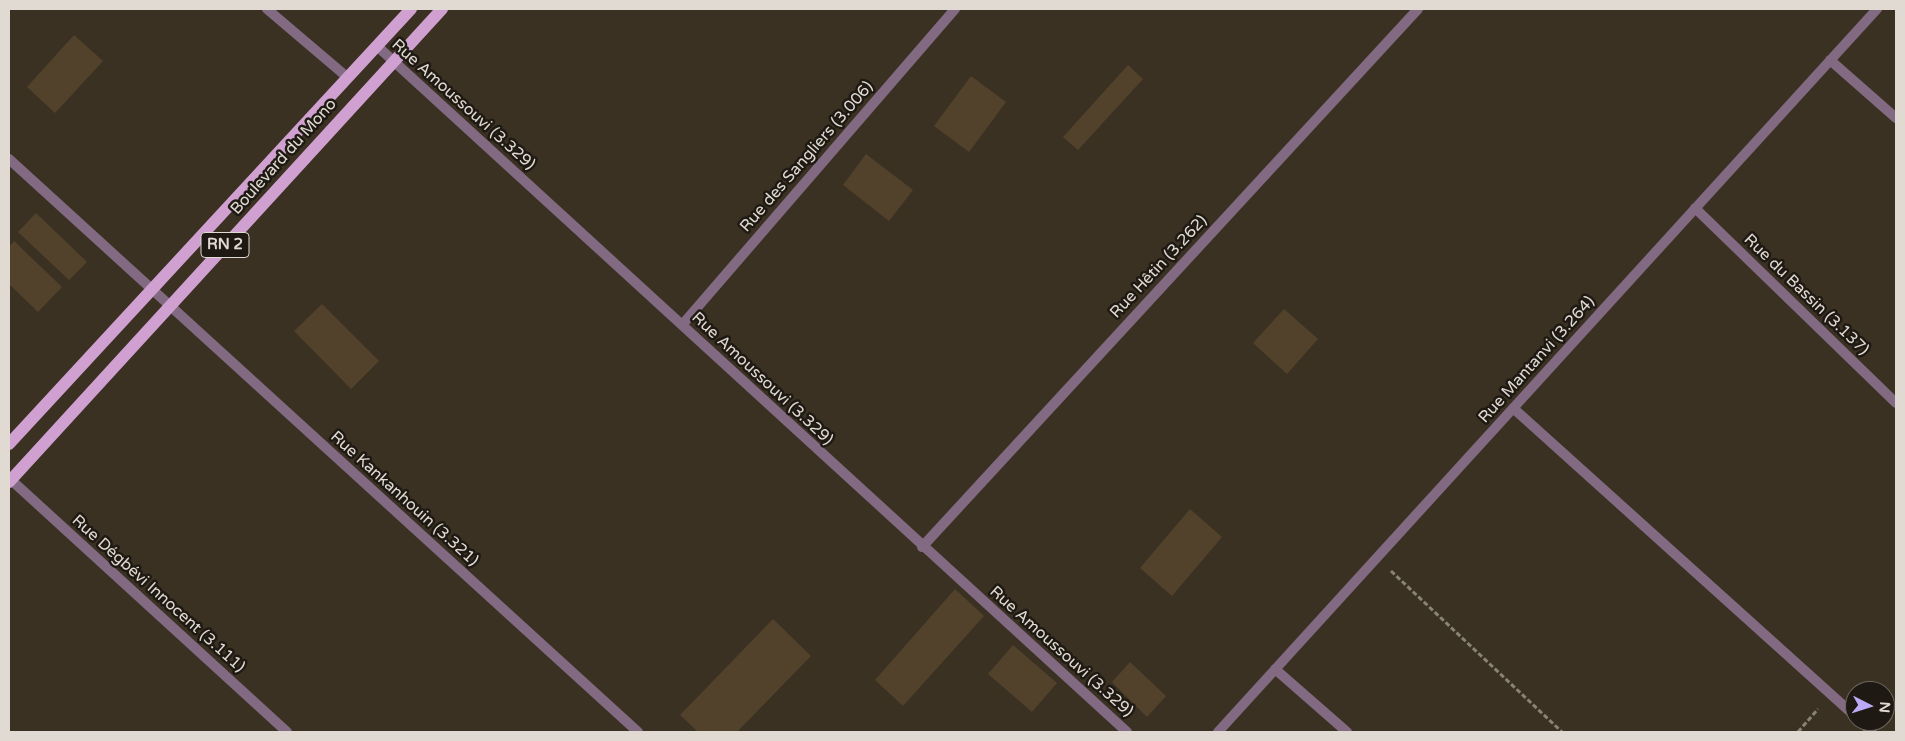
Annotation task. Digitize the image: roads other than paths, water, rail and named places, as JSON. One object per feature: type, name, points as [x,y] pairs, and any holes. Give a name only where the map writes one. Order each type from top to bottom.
[{"type":"main road","name":"Boulevard du Mono","points":[[9,444],[150,289],[411,9]]},
{"type":"main road","name":"Boulevard du Mono","points":[[9,480],[442,9]]},
{"type":"street","points":[[266,9],[347,77]]},
{"type":"street","name":"Rue des Sangliers (3.006)","points":[[682,325],[955,9]]},
{"type":"street","name":"Rue Hêtin (3.262)","points":[[922,547],[1418,9]]},
{"type":"street","name":"Rue Mantanvi (3.264)","points":[[1218,732],[1877,9]]},
{"type":"street","name":"Rue Amoussouvi (3.329)","points":[[377,46],[922,547],[1127,732]]},
{"type":"street","points":[[1830,60],[1896,118]]},
{"type":"street","name":"Rue Kankanhouin (3.321)","points":[[9,159],[638,732]]},
{"type":"street","name":"Rue du Bassin (3.137)","points":[[1695,208],[1896,402]]},
{"type":"street","points":[[1513,408],[1845,706]]},
{"type":"street","name":"Rue Dégbévi Innocent (3.111)","points":[[9,480],[287,732]]},
{"type":"street","points":[[1275,670],[1348,732]]}]
